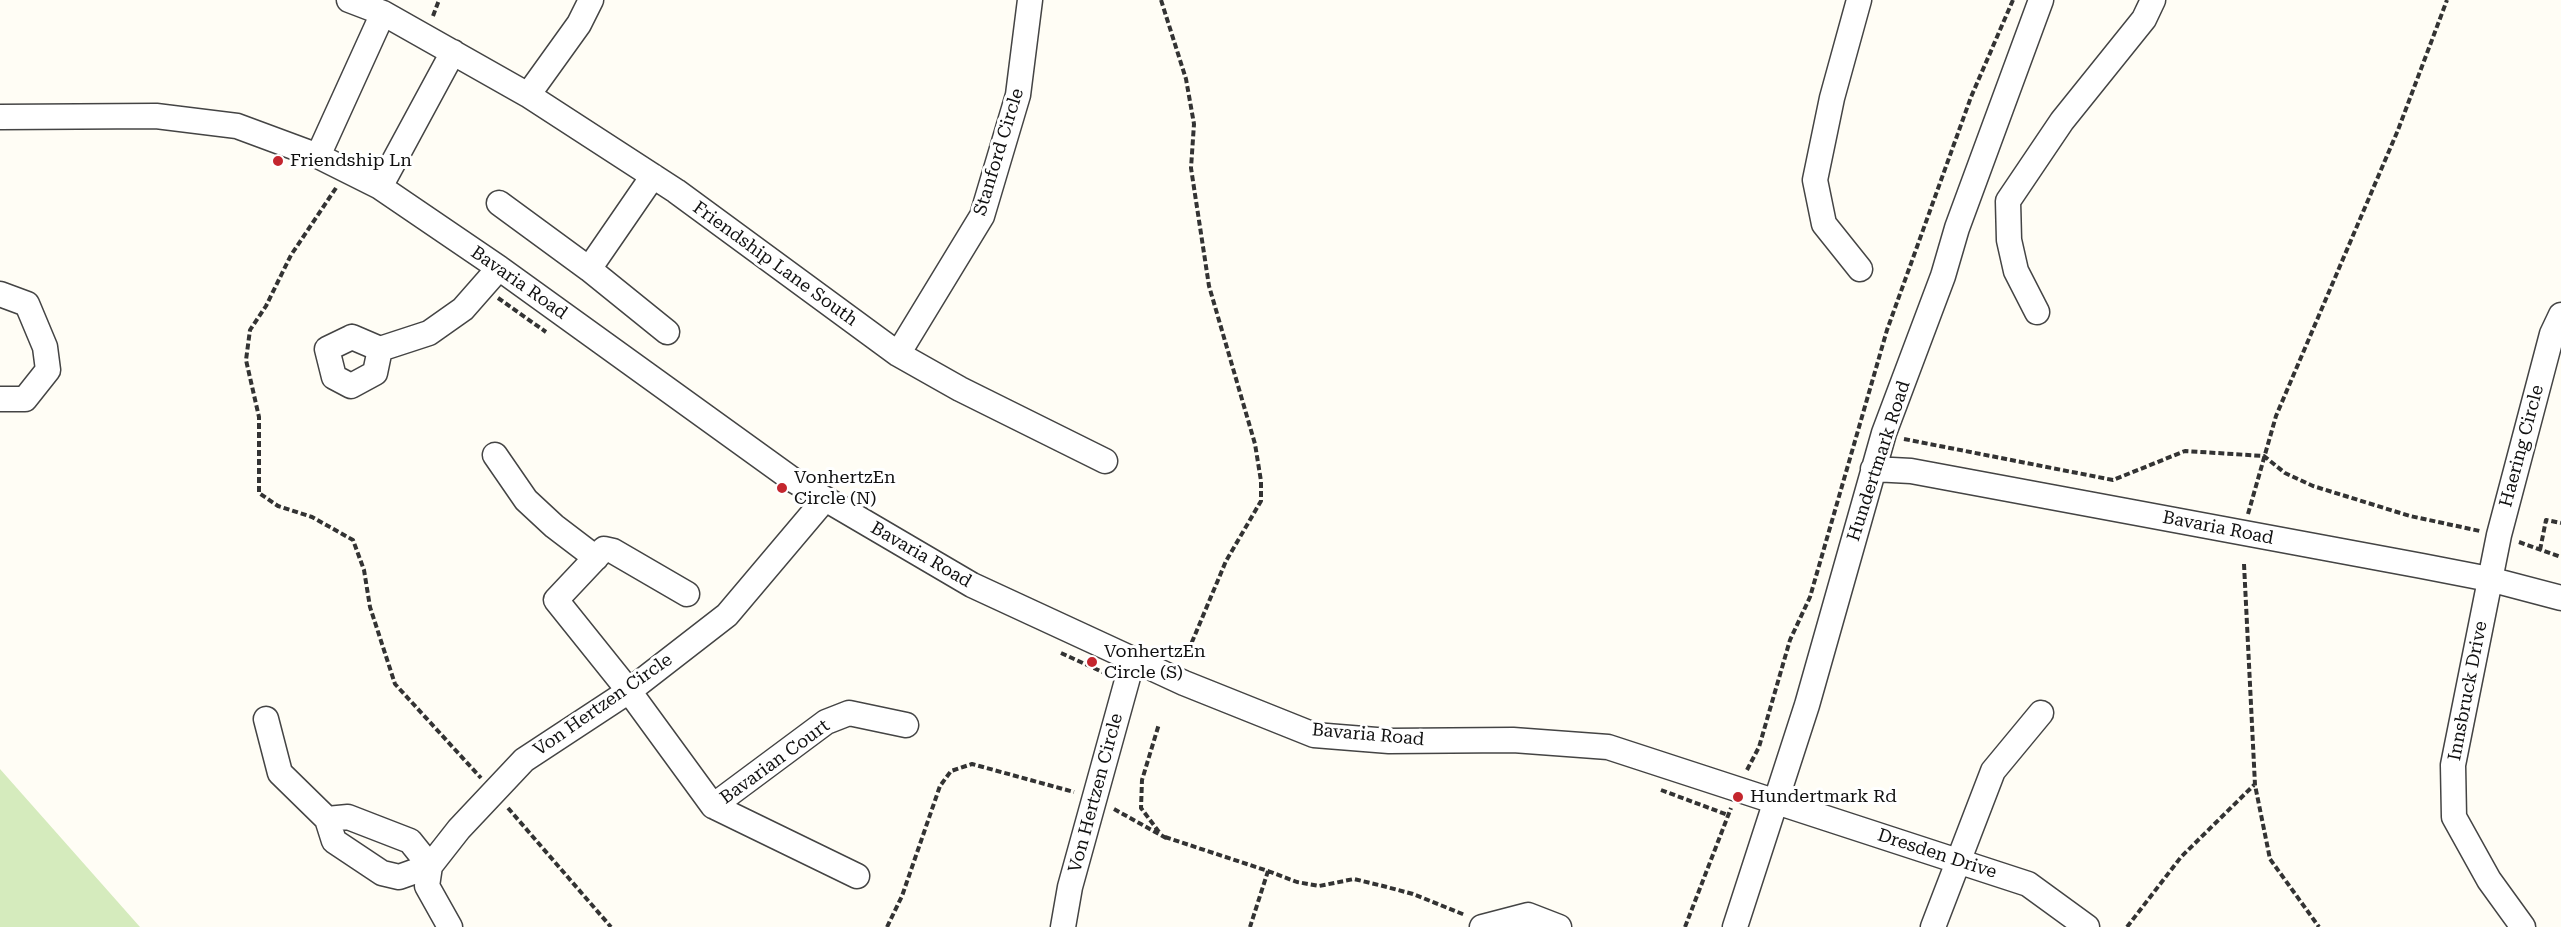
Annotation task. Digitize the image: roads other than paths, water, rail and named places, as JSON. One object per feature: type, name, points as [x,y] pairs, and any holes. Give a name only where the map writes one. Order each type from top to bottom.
[{"type":"street","name":"Friendship Lane South","points":[[349,0],[383,13],[528,95],[653,176],[898,354],[960,389],[1105,461]]},
{"type":"street","points":[[528,95],[579,24],[591,0]]},
{"type":"street","name":"Stanford Circle","points":[[898,354],[982,216],[1018,95],[1030,0]]},
{"type":"street","points":[[1859,0],[1832,98],[1815,180],[1824,224],[1860,269]]},
{"type":"street","name":"Hundertmark Road","points":[[1735,927],[1807,705],[1884,433],[1943,276],[1957,228],[2041,0]]},
{"type":"street","points":[[2037,312],[2016,271],[2009,240],[2008,201],[2062,121],[2144,19],[2153,0]]},
{"type":"street","points":[[318,156],[383,13]]},
{"type":"street","points":[[380,187],[453,52]]},
{"type":"street","name":"Bavaria Road","points":[[0,117],[156,117],[237,126],[318,156],[380,187],[499,268],[793,480],[972,585],[1184,683],[1314,735],[1389,741],[1513,740],[1608,747],[1776,802]]},
{"type":"street","points":[[589,269],[653,176]]},
{"type":"street","points":[[499,203],[589,269],[668,332]]},
{"type":"street","points":[[380,349],[429,333],[463,309],[499,268]]},
{"type":"street","points":[[0,294],[27,304],[45,347],[48,370],[25,399],[0,399]]},
{"type":"street","name":"Haering Circle","points":[[2489,579],[2552,334],[2561,315]]},
{"type":"street","points":[[495,455],[526,500],[554,526],[596,558],[604,549],[613,551],[687,594]]},
{"type":"street","name":"Bavaria Road","points":[[1874,469],[1911,471],[2489,579],[2561,598]]},
{"type":"street","name":"Von Hertzen Circle","points":[[430,866],[524,760],[629,691],[727,615],[825,498]]},
{"type":"street","name":"Bavarian Court","points":[[596,558],[556,600],[629,691],[713,806],[857,876]]},
{"type":"street","name":"Innsbruck Drive","points":[[2489,579],[2453,765],[2454,817],[2489,880],[2523,927]]},
{"type":"street","name":"Von Hertzen Circle","points":[[1063,927],[1070,887],[1133,659]]},
{"type":"street","name":"Bavarian Court","points":[[713,806],[826,722],[849,713],[906,725]]},
{"type":"street","points":[[1933,927],[1993,771],[2041,713]]},
{"type":"street","points":[[266,719],[280,773],[327,819],[334,841],[382,873],[399,877],[430,866]]},
{"type":"street","name":"Dresden Drive","points":[[1776,802],[2028,884],[2087,927]]},
{"type":"street","points":[[327,819],[348,817],[410,841],[430,866],[427,886],[450,927]]},
{"type":"street","points":[[1483,926],[1528,915],[1558,927]]},
{"type":"place","name":"Friendship Ln","points":[[278,161]]},
{"type":"place","name":"VonhertzEn Circle (N)","points":[[782,488]]},
{"type":"place","name":"VonhertzEn Circle (S)","points":[[1092,662]]},
{"type":"place","name":"Hundertmark Rd","points":[[1738,797]]}]
